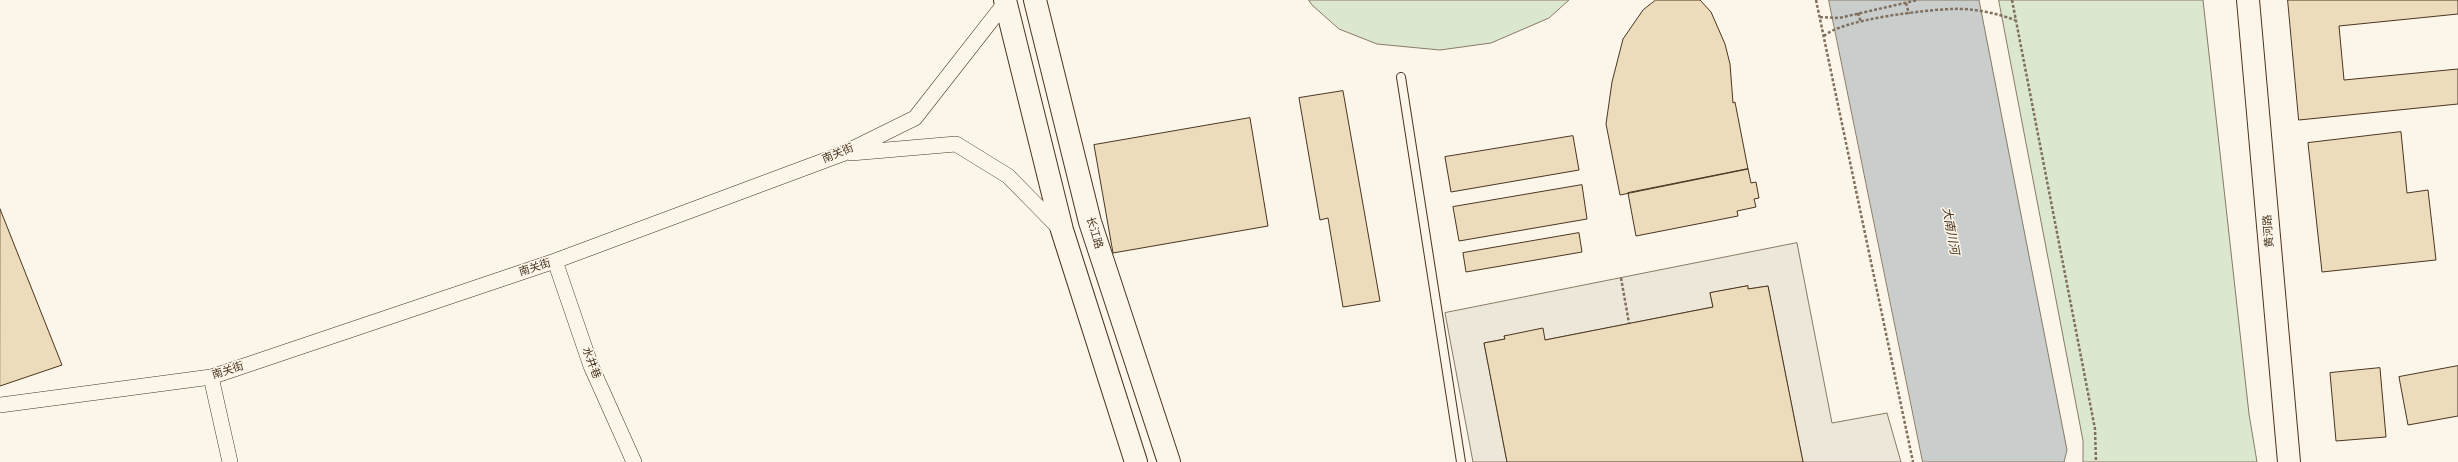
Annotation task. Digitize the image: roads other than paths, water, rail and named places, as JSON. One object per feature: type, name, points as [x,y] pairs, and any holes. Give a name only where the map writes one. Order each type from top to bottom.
[{"type":"main road","name":"长江路","points":[[1035,0],[1090,222],[1169,462]]},
{"type":"main road","name":"黄河路","points":[[2248,0],[2289,462]]},
{"type":"main road","points":[[1005,2],[1062,230],[1136,462]]},
{"type":"street","name":"南关街","points":[[0,405],[211,377],[556,262],[842,154],[915,118],[1005,2]]},
{"type":"street","points":[[842,154],[956,144],[1008,176],[1062,230]]},
{"type":"street","name":"水井巷","points":[[556,262],[591,366],[634,462]]},
{"type":"street","points":[[211,377],[230,462]]},
{"type":"lane","points":[[1401,77],[1461,462]]},
{"type":"water","name":"大南川河","points":[[1829,0],[1979,0],[2067,450],[2064,462],[1923,462]]}]
